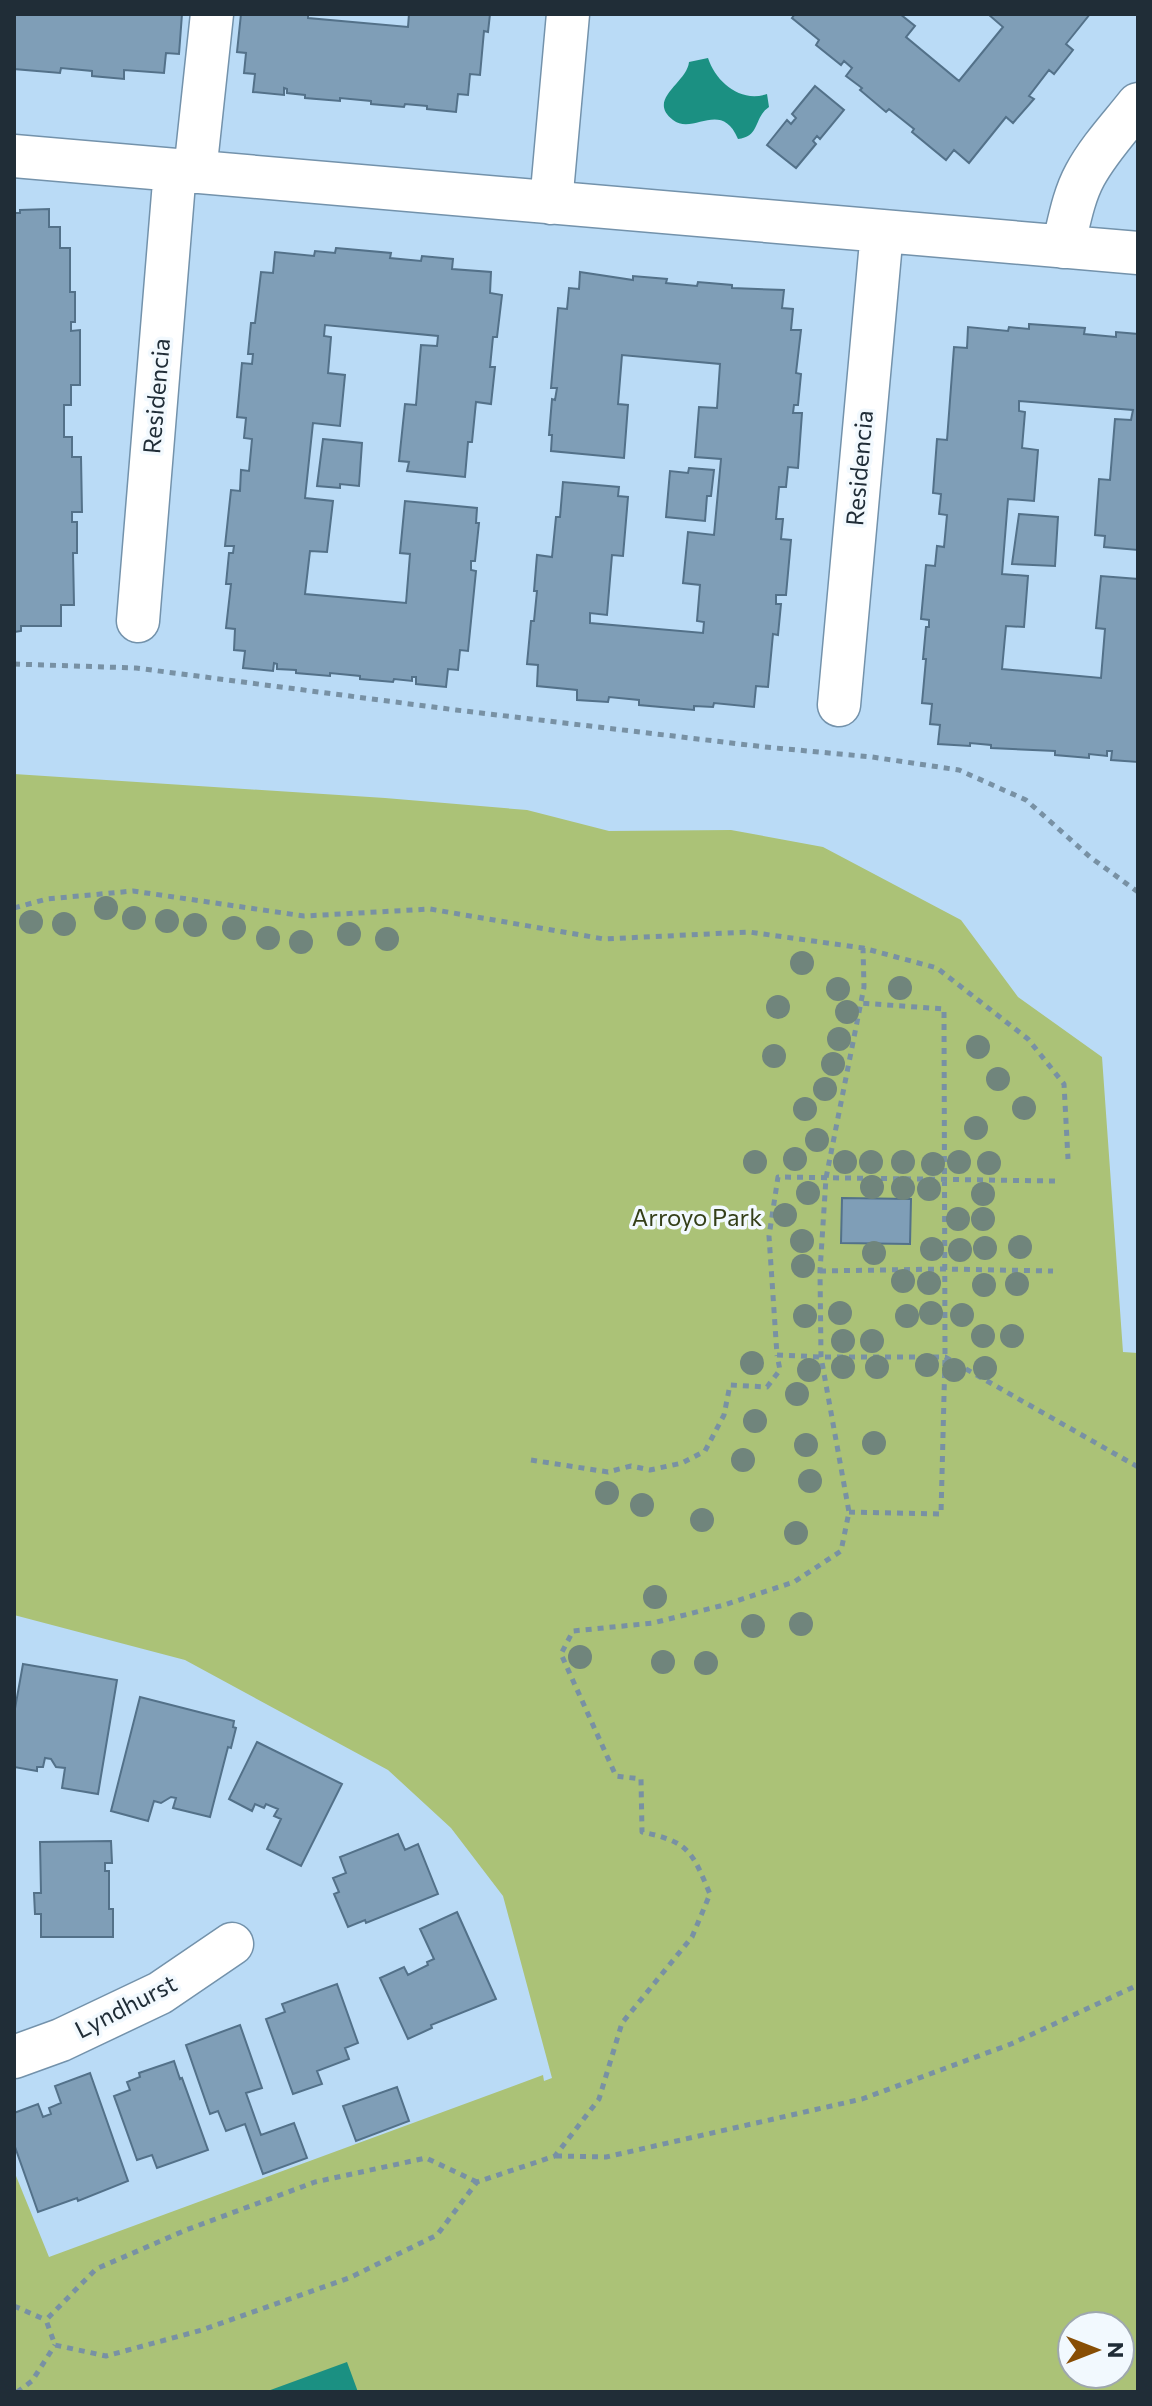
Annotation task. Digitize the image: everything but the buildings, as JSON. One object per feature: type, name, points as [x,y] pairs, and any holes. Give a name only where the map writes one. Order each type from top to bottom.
[{"type":"street","name":"Residencia","points":[[138,621],[185,171],[212,14]]},
{"type":"street","points":[[551,203],[568,14]]},
{"type":"street","points":[[1063,247],[1073,203],[1084,175],[1138,104]]},
{"type":"street","points":[[14,156],[1138,253]]},
{"type":"street","name":"Residencia","points":[[839,705],[882,231]]},
{"type":"street","name":"Lyndhurst","points":[[14,2057],[61,2040],[160,1993],[232,1944]]},
{"type":"path","points":[[14,664],[136,668],[959,770],[1026,800],[1090,857],[1138,892]]},
{"type":"path","points":[[14,908],[47,899],[133,891],[304,916],[430,909],[604,939],[749,932],[863,948],[937,968],[1028,1039],[1064,1084],[1068,1159]]},
{"type":"path","points":[[555,2156],[599,2099],[622,2023],[692,1937],[710,1894],[693,1855],[670,1838],[642,1832],[641,1779],[616,1776],[561,1654],[573,1631],[653,1623],[724,1605],[794,1582],[841,1551],[849,1512],[821,1357],[820,1271],[826,1178],[864,987],[863,948]]},
{"type":"path","points":[[849,1512],[941,1514],[945,1357],[944,1009],[860,1003]]},
{"type":"path","points":[[531,1460],[608,1472],[631,1466],[650,1470],[682,1463],[705,1451],[724,1415],[730,1385],[767,1387],[780,1370],[769,1236],[778,1177],[1055,1181]]},
{"type":"path","points":[[820,1271],[1053,1271]]},
{"type":"path","points":[[777,1355],[945,1357],[1138,1467]]},
{"type":"path","points":[[55,2345],[106,2356],[202,2330],[349,2278],[437,2235],[477,2182],[555,2156],[606,2157],[862,2099],[1011,2044],[1138,1985]]},
{"type":"path","points":[[46,2320],[96,2269],[186,2230],[315,2182],[426,2158],[477,2182]]},
{"type":"path","points":[[14,2306],[46,2320],[55,2345]]},
{"type":"path","points":[[17,2392],[32,2381],[55,2345]]},
{"type":"green space","name":"Arroyo Park","points":[[14,774],[527,810],[609,831],[731,830],[823,847],[961,920],[1018,997],[1102,1057],[1123,1352],[1138,1353],[1138,2392],[14,2392],[14,2171],[49,2257],[543,2075],[544,2081],[552,2078],[503,1896],[451,1828],[388,1770],[185,1660],[14,1615]]},
{"type":"shaded area","points":[[708,58],[717,75],[730,88],[748,96],[767,94],[769,107],[754,130],[745,137],[738,139],[723,121],[681,124],[666,112],[666,98],[687,70],[689,62]]},
{"type":"shaded area","points":[[347,2362],[358,2392],[265,2392]]}]
